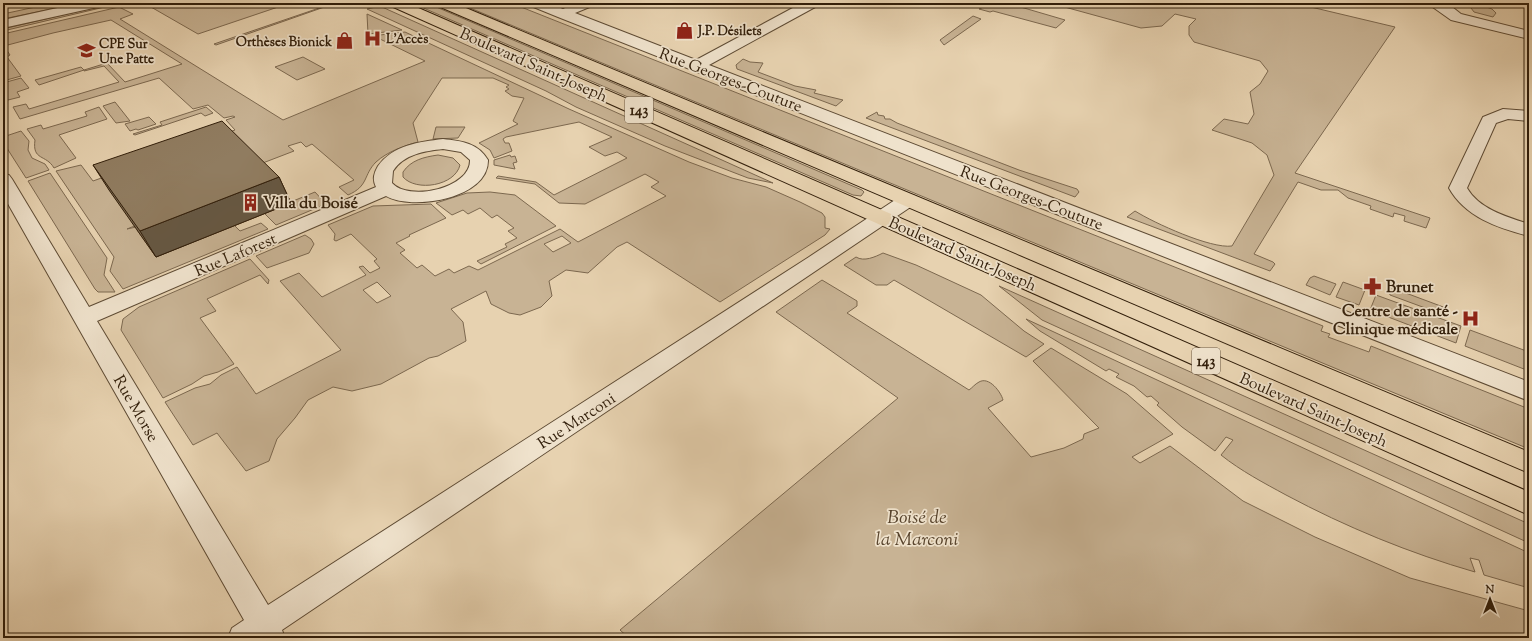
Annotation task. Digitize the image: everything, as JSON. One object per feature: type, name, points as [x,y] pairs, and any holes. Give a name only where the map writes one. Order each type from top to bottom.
[{"type":"main road","name":"Boulevard Saint-Joseph","points":[[396,3],[1529,504]]},
{"type":"main road","name":"Boulevard Saint-Joseph","points":[[444,3],[1529,463]]},
{"type":"street","points":[[3,24],[98,3]]},
{"type":"street","name":"Rue Georges-Couture","points":[[536,3],[1529,392]]},
{"type":"street","points":[[563,14],[587,3]]},
{"type":"street","points":[[697,66],[812,3]]},
{"type":"street","points":[[1439,4],[1456,17],[1529,35]]},
{"type":"street","points":[[1529,116],[1505,114],[1493,117],[1489,120],[1458,188],[1464,198],[1486,213],[1529,230]]},
{"type":"street","points":[[443,144],[458,146],[470,149],[477,155],[480,163],[478,171],[471,180],[444,193],[411,197],[397,194],[386,189],[381,182],[382,173],[387,164],[398,156],[412,150],[443,144]]},
{"type":"street","name":"Rue Morse","points":[[3,179],[84,318],[259,634]]},
{"type":"street","name":"Rue Laforest","points":[[84,318],[386,189]]},
{"type":"street","name":"Rue Marconi","points":[[259,634],[908,200]]},
{"type":"green space","points":[[54,3],[80,3],[3,19],[3,14]]},
{"type":"green space","points":[[144,3],[290,3],[198,34]]},
{"type":"green space","points":[[325,3],[344,3],[348,5],[337,7],[330,5],[216,45],[214,44],[328,5]]},
{"type":"green space","points":[[412,3],[425,3],[434,6],[864,192],[861,196],[853,195]]},
{"type":"green space","points":[[458,3],[511,3],[1323,326],[1321,331],[1330,334],[1328,337],[1369,352],[1371,346],[1529,409],[1529,449]]},
{"type":"green space","points":[[993,3],[1007,3],[1065,20],[1056,28],[993,11],[990,12],[979,9]]},
{"type":"green space","points":[[1050,3],[1294,3],[1395,27],[1295,173],[1430,218],[1426,228],[1404,221],[1405,216],[1394,213],[1393,217],[1370,209],[1371,206],[1348,198],[1338,190],[1321,190],[1298,182],[1254,254],[1275,264],[1270,271],[1127,217],[1135,211],[1155,222],[1183,234],[1223,246],[1232,246],[1274,175],[1267,155],[1252,143],[1212,130],[1224,119],[1248,124],[1254,114],[1250,92],[1260,84],[1268,71],[1260,61],[1194,42],[1189,35],[1189,26],[1196,19],[1175,14],[1162,26],[1141,28]]},
{"type":"green space","points":[[1476,3],[1492,9],[1496,13],[1493,17],[1474,12],[1471,8]]},
{"type":"green space","points":[[113,5],[3,31],[3,29],[101,6]]},
{"type":"green space","points":[[119,7],[133,14],[120,19],[283,120],[425,61],[380,39],[380,35],[405,32],[569,109],[689,162],[732,178],[766,187],[800,202],[822,213],[825,217],[825,228],[830,229],[825,235],[720,302],[627,242],[617,247],[588,273],[566,270],[549,281],[552,296],[541,307],[520,315],[509,313],[491,304],[486,291],[451,309],[463,322],[466,341],[438,356],[429,358],[381,384],[352,391],[333,387],[308,400],[277,439],[269,461],[246,471],[217,433],[193,445],[165,402],[195,388],[210,384],[221,375],[237,367],[256,394],[341,350],[280,281],[299,273],[322,297],[366,275],[359,267],[363,266],[370,273],[380,268],[374,261],[377,259],[351,234],[336,241],[334,240],[335,234],[328,225],[373,206],[431,204],[446,218],[409,235],[410,236],[396,243],[405,250],[400,253],[417,268],[422,265],[435,276],[449,269],[454,273],[469,266],[478,270],[560,229],[578,242],[666,196],[651,187],[659,182],[645,174],[585,204],[559,203],[535,184],[496,178],[498,176],[536,182],[554,195],[627,158],[617,152],[605,156],[589,147],[612,137],[579,122],[506,137],[503,139],[505,143],[509,143],[512,151],[494,158],[490,150],[479,143],[518,124],[513,121],[524,98],[512,96],[505,91],[509,89],[506,87],[509,85],[493,78],[442,78],[413,123],[418,142],[407,145],[380,158],[369,171],[363,184],[355,192],[348,195],[339,187],[354,180],[312,144],[306,147],[301,142],[288,146],[294,151],[255,166],[142,223],[127,229],[210,202],[137,230],[156,257],[234,225],[240,231],[261,223],[268,229],[123,289],[110,271],[114,257],[56,171],[81,165],[93,181],[235,130],[226,120],[235,117],[224,118],[208,105],[193,109],[159,78],[20,119],[13,107],[26,104],[29,109],[119,82],[104,66],[84,70],[107,63],[125,82],[182,64],[111,20],[4,46],[10,55],[7,57],[21,76],[3,81],[3,34]],"holes":[[[562,236],[571,243],[553,252],[544,244]],[[377,282],[391,296],[377,303],[363,290]]]},
{"type":"green space","points":[[382,7],[773,183],[748,178],[665,146],[576,107],[546,91],[367,9]]},
{"type":"green space","points":[[367,14],[402,30],[368,34]]},
{"type":"green space","points":[[973,16],[981,19],[944,45],[940,40]]},
{"type":"green space","points":[[303,57],[325,69],[297,80],[275,67]]},
{"type":"green space","points":[[743,59],[750,62],[763,63],[758,72],[795,86],[816,90],[814,93],[843,100],[836,106],[737,69],[736,65]]},
{"type":"green space","points":[[81,67],[84,70],[39,85],[35,80]]},
{"type":"green space","points":[[21,78],[29,88],[17,92],[20,97],[8,100],[3,93],[3,83]]},
{"type":"green space","points":[[115,102],[130,121],[116,123],[103,106]]},
{"type":"green space","points":[[99,107],[107,119],[59,135],[76,158],[54,168],[51,164],[40,157],[36,151],[35,140],[27,129],[41,125],[43,129],[87,116],[85,112]]},
{"type":"green space","points":[[206,107],[213,113],[205,116],[201,113],[135,135],[133,134],[162,125],[160,122]]},
{"type":"green space","points":[[877,112],[878,115],[884,116],[885,119],[890,119],[1019,170],[1077,189],[1079,192],[1075,197],[866,118]]},
{"type":"green space","points":[[149,117],[156,124],[130,131],[125,124]]},
{"type":"green space","points":[[436,127],[465,127],[458,138],[433,139]]},
{"type":"green space","points":[[21,131],[29,141],[28,150],[32,158],[45,164],[49,170],[26,178],[3,142],[3,137]]},
{"type":"green space","points":[[438,155],[453,158],[460,165],[457,172],[451,178],[443,182],[425,185],[409,182],[403,177],[403,172],[414,162],[423,158]]},
{"type":"green space","points":[[510,155],[511,157],[515,156],[517,162],[513,163],[515,169],[494,165],[494,160]]},
{"type":"green space","points":[[50,173],[107,258],[104,275],[115,292],[98,292],[95,289],[28,181]]},
{"type":"green space","points":[[315,192],[326,204],[276,225],[264,213]]},
{"type":"green space","points":[[490,192],[515,195],[556,226],[481,264],[477,261],[507,247],[505,244],[517,238],[508,231],[514,228],[497,215],[492,218],[480,208],[468,214],[463,210],[452,215],[436,203],[467,193]]},
{"type":"green space","points":[[305,235],[311,239],[314,244],[309,253],[267,268],[256,256]]},
{"type":"green space","points":[[883,253],[916,265],[981,295],[1024,331],[1044,344],[1026,357],[894,280],[887,285],[876,285],[844,265],[856,257],[866,259]]},
{"type":"green space","points":[[250,259],[269,280],[268,284],[260,275],[207,299],[216,311],[200,318],[234,364],[218,372],[204,376],[192,384],[163,398],[121,330],[123,319],[139,307]]},
{"type":"green space","points":[[1314,276],[1336,284],[1330,295],[1306,285],[1310,278]]},
{"type":"green space","name":"Boisé de la Marconi","points":[[822,280],[857,301],[857,306],[847,313],[969,390],[983,381],[987,381],[994,386],[1000,393],[1003,400],[988,408],[1031,457],[1064,448],[1083,439],[1084,434],[1099,428],[1033,361],[1051,348],[1127,394],[1173,434],[1132,457],[1140,463],[1170,446],[1243,501],[1315,537],[1410,578],[1529,611],[1529,638],[629,638],[620,630],[898,398],[776,312]]},
{"type":"green space","points":[[1343,282],[1365,290],[1359,305],[1336,297]]},
{"type":"green space","points":[[999,286],[1529,524],[1529,543],[1042,320]]},
{"type":"green space","points":[[1387,286],[1446,308],[1428,309],[1390,295]]},
{"type":"green space","points":[[1376,295],[1461,326],[1456,343],[1370,310]]},
{"type":"green space","points":[[1026,319],[1529,553],[1529,588],[1484,575],[1479,560],[1470,558],[1475,572],[1450,565],[1378,538],[1332,518],[1286,495],[1245,472],[1221,455],[1233,440],[1226,437],[1215,451],[1182,427],[1157,405],[1159,403],[1151,396],[1147,397],[1134,386],[1116,377],[1119,374],[1109,369],[1106,371],[1040,331]]},
{"type":"green space","points":[[1470,330],[1529,352],[1529,371],[1465,346]]},
{"type":"building","points":[[222,121],[279,177],[140,231],[93,165]]},
{"type":"place","name":"J.P. Désilets","points":[[685,30]]},
{"type":"place","name":"L'Accès","points":[[373,38]]},
{"type":"place","name":"Orthèses Bionick","points":[[345,41]]},
{"type":"place","name":"CPE Sur Une Patte","points":[[86,50]]},
{"type":"place","name":"Villa du Boisé","points":[[250,202]]},
{"type":"place","name":"Brunet","points":[[1373,286]]},
{"type":"place","name":"Centre de santé - Clinique médicale","points":[[1471,319]]}]
